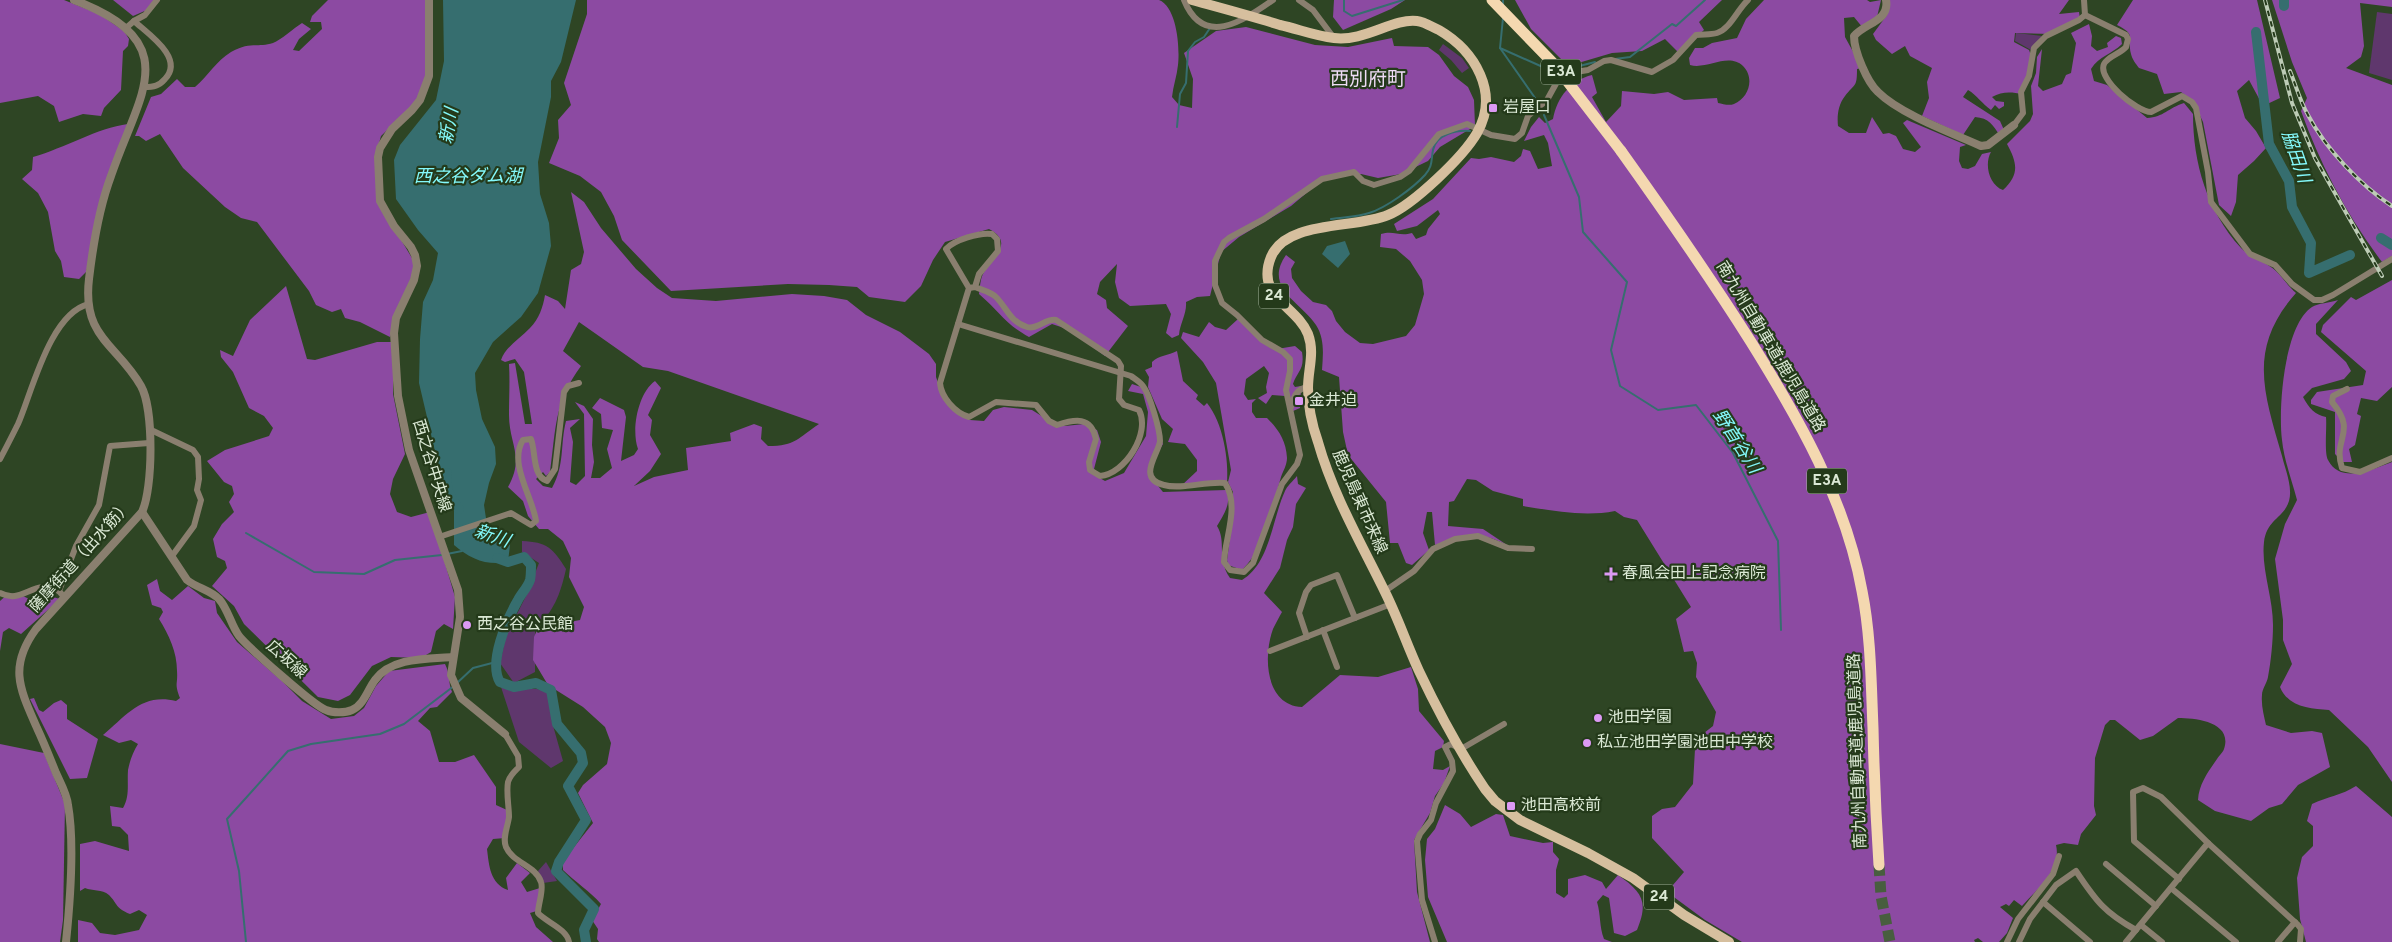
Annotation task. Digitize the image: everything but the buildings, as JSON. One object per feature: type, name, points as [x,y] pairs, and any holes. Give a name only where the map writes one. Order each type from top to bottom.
[{"type":"highway","name":"南九州自動車道;鹿児島道路","points":[[1492,0],[1554,64],[1622,151],[1724,300],[1778,385],[1800,424],[1834,496],[1855,560],[1867,621],[1871,665],[1878,865]]},
{"type":"main road","name":"鹿児島東市来線","points":[[1192,0],[1334,38],[1363,36],[1416,20],[1448,36],[1472,57],[1481,76],[1485,97],[1484,111],[1479,129],[1455,159],[1400,209],[1389,215],[1361,224],[1299,233],[1285,240],[1275,250],[1270,263],[1269,281],[1274,295],[1297,316],[1309,336],[1312,356],[1308,387],[1311,418],[1329,479],[1391,604],[1419,672],[1485,789],[1511,814],[1530,826],[1588,853],[1633,878],[1684,915],[1729,942]]},
{"type":"street","name":"薩摩街道（出水筋）","points":[[66,942],[69,911],[68,806],[62,784],[24,700],[18,673],[28,640],[62,594],[142,512],[150,484],[149,429],[145,395],[129,368],[108,348],[96,330],[89,304],[89,280],[104,196],[118,156],[140,105],[146,73],[144,59],[138,44],[126,28],[108,14],[74,0]]},
{"type":"street","points":[[126,28],[145,14],[157,0]]},
{"type":"street","name":"西之谷中央線","points":[[429,0],[429,76],[426,88],[412,110],[386,137],[380,148],[378,164],[380,201],[394,226],[411,247],[417,266],[414,280],[396,318],[394,333],[398,396],[408,450],[458,590],[460,604],[451,675],[458,694],[505,734]]},
{"type":"street","points":[[1184,0],[1194,16],[1204,24],[1218,27],[1233,26],[1273,0]]},
{"type":"street","points":[[1299,0],[1313,10],[1334,38]]},
{"type":"street","points":[[958,324],[1131,376],[1142,385],[1152,408],[1160,439],[1150,463],[1152,478],[1156,482],[1167,486],[1211,481],[1225,483],[1228,488],[1231,517],[1224,562],[1235,572],[1244,572],[1253,563],[1282,484],[1299,460],[1299,449],[1294,434],[1291,407],[1286,390],[1290,371],[1290,359],[1283,352],[1255,334],[1237,314],[1222,303],[1218,296],[1213,274],[1217,255],[1224,242],[1264,219],[1322,179],[1354,172],[1367,183],[1384,183],[1404,175],[1439,134],[1467,124],[1491,135],[1515,139],[1522,132],[1528,116],[1547,100],[1558,80],[1570,73],[1588,70],[1604,61],[1611,60],[1647,71],[1658,70],[1673,60],[1696,35],[1715,34],[1726,28],[1736,12],[1748,0]]},
{"type":"street","points":[[1886,0],[1883,15],[1854,36],[1861,65],[1878,93],[1918,118],[1981,146],[1988,145],[2014,125],[2023,113],[2021,92],[2029,76],[2034,48],[2046,36],[2079,20],[2084,15],[2084,0]]},
{"type":"street","points":[[2084,15],[2126,35],[2128,39],[2126,47],[2107,60],[2104,65],[2104,76],[2110,84],[2139,108],[2151,112],[2182,96],[2192,102],[2196,108],[2208,172],[2211,202],[2250,254],[2275,265],[2292,284],[2314,300],[2322,300],[2333,295],[2392,259]]},
{"type":"street","points":[[134,21],[164,49],[171,62],[171,69],[162,82],[156,86],[144,87]]},
{"type":"street","points":[[972,287],[958,324],[940,383],[940,389],[947,401],[969,417],[996,402],[1010,402],[1036,405],[1052,424],[1056,425],[1070,420],[1087,421],[1095,433],[1096,439],[1089,466],[1090,470],[1096,476],[1103,476],[1120,468],[1128,458],[1142,432],[1138,410],[1124,404],[1119,399],[1120,373],[1118,361],[1053,319],[1032,328],[1026,327],[1008,316],[996,297],[972,287],[946,249],[951,244],[982,234],[992,234],[998,239],[998,251],[979,274],[972,287]]},
{"type":"street","points":[[0,459],[18,424],[45,354],[56,334],[73,311],[89,304]]},
{"type":"street","points":[[439,537],[451,531],[511,513],[531,525],[536,521],[521,476],[519,446],[526,438],[531,439],[537,471],[540,477],[547,481],[555,469],[564,392],[568,386],[579,383]]},
{"type":"street","points":[[1291,407],[1295,394],[1301,388],[1308,387]]},
{"type":"street","points":[[2347,389],[2332,396],[2332,402],[2339,410],[2344,422],[2339,456],[2342,468],[2360,472],[2392,458]]},
{"type":"street","points":[[149,429],[193,450],[198,456],[200,479],[197,490],[201,500],[194,526],[172,556]]},
{"type":"street","points":[[0,593],[19,596],[44,587],[62,594],[76,546],[99,506],[110,446],[149,443]]},
{"type":"street","name":"広坂線","points":[[142,512],[187,580],[197,588],[211,592],[221,601],[240,637],[312,701],[326,710],[339,712],[352,710],[359,705],[383,671],[395,664],[452,656]]},
{"type":"street","points":[[1385,592],[1414,571],[1433,549],[1455,538],[1478,536],[1508,548],[1532,549]]},
{"type":"street","points":[[1307,637],[1299,613],[1306,592],[1311,585],[1337,575],[1355,618]]},
{"type":"street","points":[[1270,652],[1391,604]]},
{"type":"street","points":[[1323,630],[1337,667]]},
{"type":"street","points":[[1435,942],[1422,900],[1417,841],[1431,820],[1436,803],[1453,771],[1452,761],[1446,747],[1451,744],[1461,749],[1504,724]]},
{"type":"street","points":[[505,734],[518,756],[519,767],[511,774],[508,784],[509,818],[504,841],[506,848],[517,859],[531,868],[540,880],[542,886],[538,912],[545,921],[565,933],[569,942]]},
{"type":"street","points":[[2179,878],[2134,841],[2133,792],[2143,788],[2161,797],[2208,843],[2295,922],[2301,929],[2300,942]]},
{"type":"street","points":[[2126,942],[2208,843]]},
{"type":"street","points":[[2007,942],[2018,919],[2053,874],[2059,856]]},
{"type":"street","points":[[2106,864],[2156,906]]},
{"type":"street","points":[[2019,942],[2030,919],[2056,885],[2076,871],[2096,902],[2113,917],[2139,927],[2162,942]]},
{"type":"street","points":[[2171,888],[2236,942]]},
{"type":"street","points":[[2043,902],[2090,942]]},
{"type":"street","points":[[2278,942],[2295,922]]},
{"type":"shaded area","points":[[0,0],[64,0],[99,14],[124,31],[129,39],[128,46],[123,51],[121,90],[104,108],[101,116],[83,114],[59,122],[54,106],[38,96],[0,103]]},
{"type":"shaded area","points":[[113,0],[154,0],[147,10],[133,16]]},
{"type":"shaded area","points":[[328,0],[425,0],[429,69],[423,93],[381,136],[375,158],[377,200],[415,263],[414,276],[390,337],[360,322],[345,318],[341,309],[332,312],[316,305],[309,291],[257,222],[241,218],[225,207],[183,168],[160,134],[146,141],[139,136],[135,136],[151,97],[161,94],[177,79],[185,87],[195,87],[231,52],[243,47],[273,43],[302,23],[311,29],[299,39],[293,50],[299,51],[322,29],[321,22],[310,22],[312,16]]},
{"type":"shaded area","points":[[587,0],[1159,0],[1170,11],[1178,39],[1177,69],[1172,97],[1179,105],[1192,108],[1193,79],[1184,53],[1216,31],[1246,27],[1315,45],[1348,47],[1392,38],[1394,46],[1428,47],[1439,55],[1454,76],[1468,87],[1474,100],[1475,126],[1440,147],[1428,161],[1401,174],[1378,178],[1361,174],[1333,175],[1316,185],[1291,206],[1239,237],[1221,252],[1210,296],[1197,297],[1186,302],[1179,335],[1172,338],[1166,333],[1171,314],[1166,304],[1130,306],[1119,298],[1115,282],[1117,264],[1100,282],[1097,294],[1106,300],[1107,308],[1128,326],[1105,356],[1070,330],[1052,324],[1029,337],[1008,322],[979,294],[983,274],[996,257],[1001,245],[1001,240],[997,234],[989,229],[945,242],[933,260],[921,286],[905,302],[869,297],[857,287],[829,285],[788,284],[671,291],[622,240],[614,216],[601,192],[580,176],[549,163],[559,138],[558,120],[571,105],[564,83],[587,14]]},
{"type":"shaded area","points":[[1334,0],[1405,0],[1391,9],[1343,30],[1333,17]]},
{"type":"shaded area","points":[[1515,0],[1722,0],[1699,22],[1704,30],[1678,52],[1665,39],[1642,51],[1612,53],[1568,66],[1531,29]]},
{"type":"shaded area","points":[[1764,0],[1867,0],[1870,2],[1881,0],[1877,17],[1863,28],[1854,17],[1844,18],[1845,37],[1862,68],[1857,69],[1856,82],[1839,107],[1838,126],[1849,133],[1866,133],[1872,117],[1883,134],[1889,133],[1896,136],[1903,149],[1915,152],[1921,147],[1903,123],[1907,120],[1966,145],[1960,147],[1959,161],[1962,168],[1968,169],[1975,166],[1982,154],[1991,152],[1988,162],[1989,174],[1994,184],[2003,190],[2012,179],[2015,169],[2015,163],[2007,144],[2030,121],[2033,114],[2031,86],[2036,73],[2037,57],[2042,49],[2038,86],[2043,91],[2062,84],[2066,75],[2071,73],[2076,43],[2071,33],[2089,24],[2092,36],[2091,46],[2097,51],[2108,47],[2107,43],[2116,36],[2121,38],[2122,44],[2098,61],[2091,69],[2094,81],[2107,85],[2147,118],[2158,116],[2184,103],[2193,114],[2199,168],[2204,186],[2219,218],[2241,248],[2276,271],[2296,293],[2281,313],[2271,333],[2265,352],[2264,372],[2266,391],[2288,478],[2290,496],[2287,507],[2268,528],[2264,542],[2264,562],[2273,625],[2270,664],[2262,693],[2262,703],[2266,725],[2291,733],[2312,731],[2322,733],[2330,767],[2298,785],[2282,804],[2269,808],[2251,821],[2215,811],[2198,800],[2204,778],[2224,749],[2225,740],[2223,733],[2218,727],[2203,721],[2178,718],[2153,736],[2140,740],[2115,720],[2110,720],[2105,725],[2095,758],[2094,806],[2096,815],[2081,834],[2078,845],[2064,843],[2056,845],[2057,854],[2052,871],[2022,906],[2014,900],[2009,906],[2006,904],[2000,907],[2013,918],[2007,933],[1999,942],[1983,942],[1978,938],[1974,940],[1975,942],[1742,942],[1705,920],[1667,892],[1684,872],[1652,838],[1652,816],[1662,809],[1675,807],[1693,784],[1695,749],[1704,733],[1713,726],[1716,712],[1696,677],[1697,663],[1693,651],[1684,652],[1676,619],[1691,607],[1637,520],[1624,517],[1615,511],[1581,513],[1523,506],[1523,499],[1493,491],[1476,480],[1467,479],[1454,501],[1449,502],[1448,526],[1483,529],[1507,545],[1487,537],[1471,536],[1435,545],[1432,512],[1427,512],[1423,533],[1429,550],[1412,565],[1406,563],[1398,543],[1390,543],[1386,502],[1348,455],[1343,432],[1339,377],[1322,370],[1323,347],[1319,330],[1281,286],[1279,277],[1280,267],[1286,255],[1295,262],[1291,269],[1292,278],[1301,291],[1313,302],[1326,305],[1345,332],[1360,343],[1373,344],[1406,336],[1415,325],[1424,294],[1422,280],[1410,261],[1396,249],[1380,247],[1381,234],[1412,233],[1416,239],[1426,235],[1428,229],[1440,214],[1438,210],[1417,226],[1397,231],[1394,224],[1433,199],[1471,158],[1491,157],[1514,162],[1521,156],[1523,149],[1530,151],[1538,169],[1552,166],[1548,143],[1544,135],[1524,141],[1539,117],[1545,123],[1553,119],[1558,104],[1566,91],[1571,85],[1584,77],[1592,75],[1597,93],[1592,97],[1606,122],[1621,106],[1622,91],[1654,94],[1668,92],[1684,100],[1717,98],[1718,103],[1728,105],[1739,101],[1747,93],[1749,87],[1749,76],[1743,66],[1731,61],[1697,66],[1690,65],[1689,58],[1695,48],[1703,48],[1712,43],[1737,38],[1746,19]]},
{"type":"shaded area","points":[[1888,0],[2069,0],[2059,14],[2079,12],[2080,19],[2051,34],[2015,33],[2014,42],[2029,50],[2032,58],[2022,94],[2007,92],[1992,97],[1996,101],[2004,102],[2004,106],[1999,109],[1995,105],[1991,110],[1968,90],[1963,97],[2000,121],[2004,130],[2000,136],[1990,123],[1975,117],[1963,135],[1922,116],[1929,98],[1927,82],[1932,68],[1910,56],[1905,46],[1892,54],[1876,40],[1873,34],[1887,15]]},
{"type":"shaded area","points":[[2133,0],[2257,0],[2280,98],[2263,106],[2249,80],[2237,91],[2245,118],[2256,131],[2266,148],[2238,175],[2236,202],[2231,216],[2219,205],[2203,122],[2193,101],[2181,92],[2164,94],[2157,74],[2139,68],[2135,63],[2131,54],[2129,34],[2117,25]]},
{"type":"shaded area","points":[[2272,0],[2392,0],[2392,7],[2360,3],[2364,46],[2361,57],[2346,68],[2392,85],[2392,256],[2382,262],[2346,208],[2308,131],[2301,111],[2307,98],[2292,62]]},
{"type":"shaded area","points":[[2377,12],[2392,14],[2392,80],[2369,73]]},
{"type":"shaded area","points":[[2016,33],[2042,36],[2031,50],[2015,41]]},
{"type":"shaded area","points":[[1443,44],[1462,58],[1469,68],[1462,73],[1439,50]]},
{"type":"shaded area","points":[[128,124],[86,272],[79,279],[64,277],[61,261],[55,251],[48,212],[38,193],[22,179],[32,170],[33,157],[116,126]]},
{"type":"shaded area","points":[[571,192],[584,202],[601,228],[636,269],[657,288],[672,298],[716,301],[792,294],[847,300],[866,315],[900,332],[929,354],[936,364],[936,377],[941,391],[952,407],[970,420],[984,421],[993,410],[1004,407],[1032,410],[1048,420],[1065,426],[1084,424],[1097,430],[1101,442],[1094,469],[1098,477],[1105,481],[1124,473],[1146,436],[1148,412],[1143,394],[1128,391],[1132,384],[1144,388],[1163,444],[1151,468],[1151,473],[1157,485],[1163,492],[1226,490],[1228,504],[1217,526],[1221,538],[1223,563],[1230,578],[1242,580],[1259,563],[1269,540],[1285,491],[1297,476],[1298,484],[1306,488],[1296,504],[1293,527],[1287,540],[1280,568],[1264,593],[1282,612],[1273,629],[1270,640],[1268,665],[1270,677],[1274,689],[1280,698],[1290,704],[1302,707],[1340,675],[1378,677],[1411,667],[1418,689],[1419,711],[1444,741],[1443,747],[1435,751],[1433,769],[1443,770],[1450,766],[1444,783],[1435,796],[1430,813],[1414,840],[1417,892],[1430,942],[599,942],[597,939],[598,929],[592,920],[601,904],[563,870],[563,861],[593,823],[578,793],[583,785],[607,764],[611,743],[605,727],[583,707],[548,685],[533,660],[534,637],[538,628],[580,620],[584,607],[569,577],[571,558],[563,541],[548,529],[539,529],[528,516],[523,501],[508,487],[513,476],[516,459],[509,415],[509,364],[515,363],[525,424],[532,424],[524,372],[515,359],[505,362],[501,360],[510,347],[536,321],[545,295],[558,301],[565,309],[571,270],[581,264],[584,252]],"holes":[[[579,322],[643,367],[668,371],[819,424],[791,443],[777,446],[768,446],[761,439],[762,427],[754,424],[730,433],[731,441],[686,448],[688,470],[654,477],[634,486],[650,471],[661,454],[650,435],[652,420],[648,415],[661,388],[655,381],[644,394],[640,403],[635,432],[638,449],[634,455],[621,461],[626,417],[624,410],[600,398],[592,408],[601,414],[602,428],[613,430],[607,449],[612,468],[600,478],[591,478],[594,462],[592,445],[593,419],[584,406],[575,402],[584,414],[585,476],[576,485],[570,482],[573,442],[570,428],[580,419],[566,421],[561,463],[556,480],[552,488],[543,486],[536,479],[543,472],[546,476],[550,472],[555,429],[561,404],[572,379],[581,366],[563,351]]]},
{"type":"shaded area","points":[[2392,280],[2392,387],[2377,401],[2361,398],[2357,414],[2361,416],[2355,445],[2349,449],[2352,462],[2343,462],[2335,454],[2335,412],[2311,404],[2311,400],[2317,392],[2363,385],[2366,371],[2321,332],[2323,325],[2351,297],[2356,300]]},
{"type":"shaded area","points":[[286,286],[307,359],[315,360],[377,342],[391,342],[393,394],[405,454],[393,479],[390,494],[397,512],[411,517],[430,512],[455,597],[453,629],[444,624],[436,631],[431,652],[421,658],[391,657],[372,666],[350,695],[338,701],[318,697],[244,624],[234,606],[212,586],[227,568],[225,561],[217,557],[213,539],[222,524],[234,512],[229,502],[234,494],[232,486],[224,482],[207,461],[225,450],[269,436],[273,428],[264,416],[249,408],[233,372],[221,357],[220,350],[233,356],[250,320]]},
{"type":"shaded area","points":[[2338,300],[2316,324],[2316,334],[2346,362],[2351,371],[2344,379],[2312,388],[2303,397],[2313,410],[2319,415],[2326,417],[2327,457],[2334,468],[2341,472],[2358,473],[2392,462],[2392,782],[2368,747],[2329,710],[2300,706],[2288,699],[2280,687],[2292,664],[2283,640],[2283,620],[2275,559],[2285,524],[2297,500],[2283,448],[2281,426],[2282,389],[2289,349],[2295,331],[2303,317],[2312,307]]},
{"type":"shaded area","points":[[1238,319],[1277,349],[1295,346],[1302,352],[1303,358],[1302,367],[1293,384],[1295,387],[1301,386],[1300,408],[1293,411],[1285,396],[1272,395],[1266,404],[1258,398],[1267,393],[1266,387],[1269,373],[1264,366],[1246,379],[1244,394],[1248,400],[1256,399],[1252,403],[1252,412],[1256,418],[1267,418],[1275,427],[1283,441],[1287,458],[1268,526],[1257,550],[1242,570],[1228,565],[1227,560],[1233,516],[1233,492],[1228,482],[1231,470],[1216,383],[1203,362],[1181,338],[1183,332],[1199,337],[1209,322],[1215,327],[1226,330]]},
{"type":"shaded area","points":[[1177,351],[1183,381],[1198,395],[1196,399],[1204,406],[1207,403],[1213,411],[1221,431],[1226,453],[1227,484],[1181,486],[1197,471],[1197,460],[1185,444],[1168,442],[1173,429],[1162,419],[1148,387],[1149,377],[1145,370],[1152,367],[1152,362],[1155,360]]},
{"type":"shaded area","points":[[522,541],[538,543],[553,551],[566,569],[555,602],[547,616],[535,630],[535,672],[514,683],[500,663],[506,636],[527,594],[539,563],[522,552]]},
{"type":"shaded area","points":[[157,579],[160,591],[172,600],[188,586],[204,598],[215,601],[217,613],[237,642],[302,701],[331,719],[354,716],[364,708],[376,686],[389,671],[445,664],[452,692],[437,707],[430,708],[418,721],[430,731],[439,762],[455,762],[474,755],[496,787],[496,805],[507,810],[505,838],[493,839],[487,849],[494,879],[508,890],[506,878],[517,863],[530,873],[521,882],[527,892],[540,888],[540,910],[530,913],[536,927],[553,942],[78,942],[78,920],[92,923],[100,933],[115,935],[139,930],[147,915],[139,910],[130,914],[125,912],[119,908],[109,895],[103,892],[85,888],[80,891],[80,844],[95,841],[129,851],[128,835],[120,827],[112,826],[110,806],[123,808],[127,794],[128,770],[138,744],[131,740],[119,743],[103,735],[128,713],[144,703],[164,699],[176,701],[180,698],[177,687],[177,664],[174,650],[159,619],[163,612],[161,608],[152,605],[147,585]]},
{"type":"shaded area","points":[[9,593],[31,600],[46,595],[60,599],[21,634],[9,628],[3,632],[0,651],[0,601]]},
{"type":"shaded area","points":[[501,687],[513,690],[536,689],[549,692],[552,722],[563,761],[551,768],[519,742]]},
{"type":"shaded area","points":[[34,698],[39,710],[43,712],[61,700],[67,705],[67,719],[98,739],[87,778],[70,779],[30,699]]},
{"type":"shaded area","points":[[0,744],[44,753],[65,804],[63,920],[60,942],[0,942]]},
{"type":"shaded area","points":[[2356,786],[2392,817],[2392,942],[2306,942],[2300,919],[2297,878],[2302,857],[2313,846],[2313,826],[2307,821],[2312,804]]},
{"type":"shaded area","points":[[1445,805],[1460,814],[1471,827],[1496,814],[1503,815],[1510,836],[1543,843],[1553,842],[1553,852],[1559,859],[1556,870],[1556,893],[1564,898],[1568,894],[1568,879],[1585,875],[1602,882],[1606,889],[1618,875],[1638,892],[1641,898],[1643,904],[1641,920],[1637,930],[1625,936],[1614,933],[1609,898],[1603,895],[1597,902],[1601,930],[1604,939],[1612,942],[1447,942],[1428,897],[1425,860],[1427,839],[1435,829]]},
{"type":"shaded area","points":[[546,862],[557,881],[543,883],[538,871]]},
{"type":"water","name":"西之谷ダム湖","points":[[443,0],[576,0],[561,62],[551,81],[551,97],[538,162],[540,194],[549,223],[551,246],[538,293],[521,317],[493,342],[475,373],[476,390],[482,419],[495,447],[496,464],[484,505],[487,525],[503,529],[510,545],[508,562],[500,563],[486,562],[473,558],[454,545],[454,505],[438,464],[419,383],[423,302],[433,280],[438,253],[418,230],[396,199],[394,160],[400,145],[436,100],[444,61]]},
{"type":"water","points":[[1345,241],[1350,254],[1338,268],[1322,254],[1327,246]]},
{"type":"waterway","name":"野首谷川","points":[[1344,0],[1344,11],[1352,16],[1403,0]]},
{"type":"waterway","name":"野首谷川","points":[[1503,0],[1503,5]]},
{"type":"waterway","points":[[1615,59],[1630,57],[1672,24],[1676,26],[1705,0]]},
{"type":"waterway","name":"脇田川","points":[[2284,0],[2284,6]]},
{"type":"waterway","name":"野首谷川","points":[[1503,18],[1500,48],[1540,105]]},
{"type":"waterway","points":[[1177,127],[1180,94],[1186,83],[1188,51],[1195,42],[1204,37],[1210,28]]},
{"type":"waterway","name":"脇田川","points":[[2256,32],[2269,144],[2289,181],[2292,207],[2311,243],[2309,273],[2350,255]]},
{"type":"waterway","points":[[1500,48],[1554,72]]},
{"type":"waterway","points":[[1564,70],[1595,62]]},
{"type":"waterway","name":"野首谷川","points":[[1544,115],[1579,197],[1583,232],[1627,282],[1611,350],[1620,386],[1658,410],[1696,405],[1733,453],[1778,541],[1781,630]]},
{"type":"waterway","points":[[1331,219],[1364,214],[1376,210],[1399,197],[1428,172],[1433,150],[1438,140],[1453,132],[1470,131]]},
{"type":"waterway","name":"脇田川","points":[[2381,238],[2392,245]]},
{"type":"waterway","name":"新川","points":[[447,473],[449,493],[459,509]]},
{"type":"waterway","points":[[246,533],[314,572],[364,574],[395,560],[442,555]]},
{"type":"waterway","points":[[447,554],[462,551]]},
{"type":"waterway","name":"新川","points":[[497,558],[508,562],[524,557],[531,565],[529,583],[519,598],[500,641],[496,664],[500,682],[514,687],[536,683],[551,690],[557,724],[581,753],[583,763],[568,786],[586,820],[559,862],[556,871],[594,909],[584,930],[586,942]]},
{"type":"waterway","points":[[457,683],[473,668],[496,662]]},
{"type":"waterway","points":[[246,942],[239,871],[227,819],[288,751],[311,744],[380,734],[404,724],[454,686]]},
{"type":"tunnel","points":[[1879,865],[1881,896],[1890,942]]},
{"type":"railway","points":[[2265,0],[2292,103],[2315,158],[2382,276]]},
{"type":"railway","points":[[2290,71],[2305,110],[2324,140],[2356,177],[2392,206]]},
{"type":"place","name":"岩屋口","points":[[1493,108]]},
{"type":"place","name":"金井迫","points":[[1299,401]]},
{"type":"place","name":"春風会田上記念病院","points":[[1611,574]]},
{"type":"place","name":"西之谷公民館","points":[[467,625]]},
{"type":"place","name":"池田学園","points":[[1598,718]]},
{"type":"place","name":"私立池田学園池田中学校","points":[[1587,743]]},
{"type":"place","name":"池田高校前","points":[[1511,806]]},
{"type":"district","name":"西別府町","points":[[1368,80]]}]
